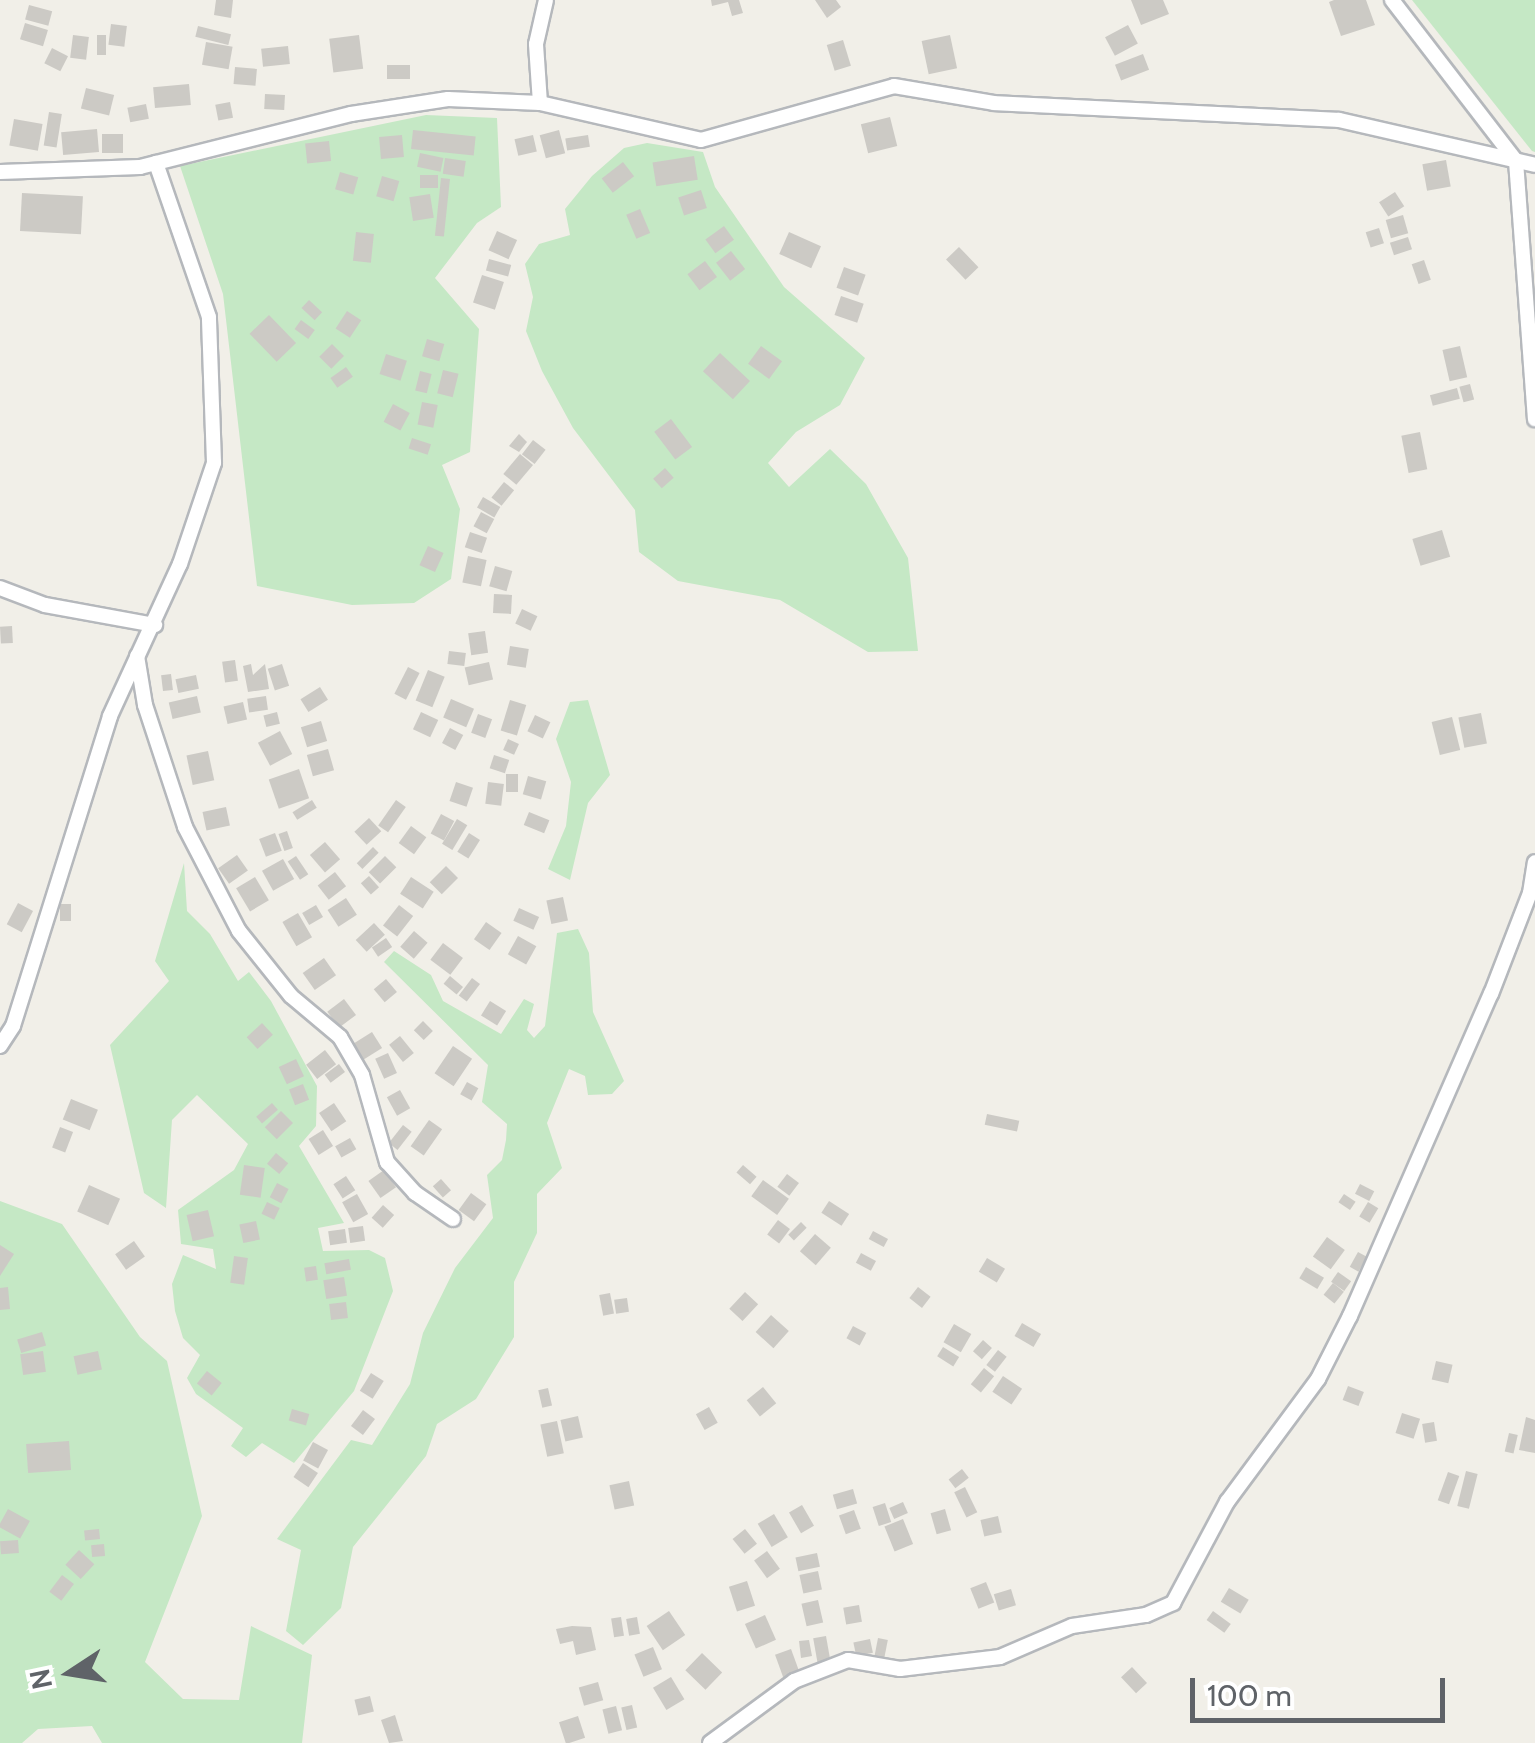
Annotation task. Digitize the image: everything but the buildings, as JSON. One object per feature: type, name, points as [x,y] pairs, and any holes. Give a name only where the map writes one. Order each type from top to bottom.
[{"type":"street","points":[[540,103],[536,44],[546,0]]},
{"type":"street","points":[[1392,0],[1516,161],[1535,419]]},
{"type":"street","points":[[0,172],[156,163],[351,114],[448,98],[540,103],[701,140],[894,86],[994,102],[1338,120],[1535,166]]},
{"type":"street","points":[[0,1046],[13,1026],[105,732],[136,655],[155,625],[214,463],[208,317],[156,163]]},
{"type":"street","points":[[0,588],[45,605],[155,625]]},
{"type":"street","points":[[136,655],[156,740],[186,827],[238,931],[291,996],[340,1036],[362,1074],[387,1162],[415,1194],[453,1219]]},
{"type":"street","points":[[710,1743],[794,1681],[848,1660],[900,1669],[1000,1657],[1072,1626],[1146,1615],[1172,1603],[1227,1502],[1318,1379],[1350,1316],[1532,893],[1535,862]]},
{"type":"green space","points":[[1412,0],[1535,0],[1535,152],[1532,151]]},
{"type":"green space","points":[[426,115],[497,118],[501,207],[477,223],[435,278],[479,329],[470,452],[442,465],[460,509],[451,579],[414,603],[352,605],[257,586],[223,294],[180,166]]},
{"type":"green space","points":[[647,143],[703,152],[715,187],[784,287],[865,358],[840,405],[796,432],[768,463],[789,487],[830,449],[866,484],[908,558],[918,651],[868,652],[780,600],[678,581],[639,552],[635,510],[573,428],[542,371],[526,331],[533,297],[525,264],[539,244],[570,235],[565,209],[592,176],[624,148]]},
{"type":"green space","points":[[588,700],[610,775],[588,803],[570,880],[548,869],[566,826],[571,782],[556,739],[570,702]]},
{"type":"green space","points":[[184,863],[187,911],[210,934],[238,981],[249,972],[271,1001],[317,1086],[316,1126],[299,1146],[344,1223],[318,1228],[323,1251],[369,1250],[385,1258],[393,1291],[354,1391],[294,1463],[262,1443],[246,1457],[231,1446],[243,1428],[196,1394],[187,1378],[200,1355],[183,1338],[175,1311],[172,1284],[183,1255],[216,1269],[213,1249],[181,1244],[178,1210],[234,1170],[248,1144],[197,1095],[172,1120],[166,1208],[144,1193],[110,1045],[169,981],[155,961]]},
{"type":"green space","points":[[578,929],[589,953],[593,1012],[624,1081],[612,1094],[588,1095],[585,1076],[569,1069],[547,1123],[562,1168],[537,1194],[537,1233],[514,1282],[514,1337],[476,1399],[437,1424],[426,1456],[353,1547],[341,1608],[303,1645],[286,1631],[301,1550],[277,1539],[351,1440],[372,1445],[410,1384],[423,1333],[455,1268],[493,1218],[487,1175],[502,1160],[506,1140],[507,1124],[482,1102],[488,1065],[384,962],[394,951],[431,975],[443,1001],[501,1034],[524,999],[534,1004],[527,1030],[534,1038],[545,1026],[557,933]]},
{"type":"green space","points":[[0,1201],[62,1224],[140,1337],[167,1361],[202,1516],[145,1662],[183,1699],[239,1700],[251,1626],[312,1655],[302,1743],[102,1743],[92,1726],[38,1729],[22,1743],[0,1743]]}]
